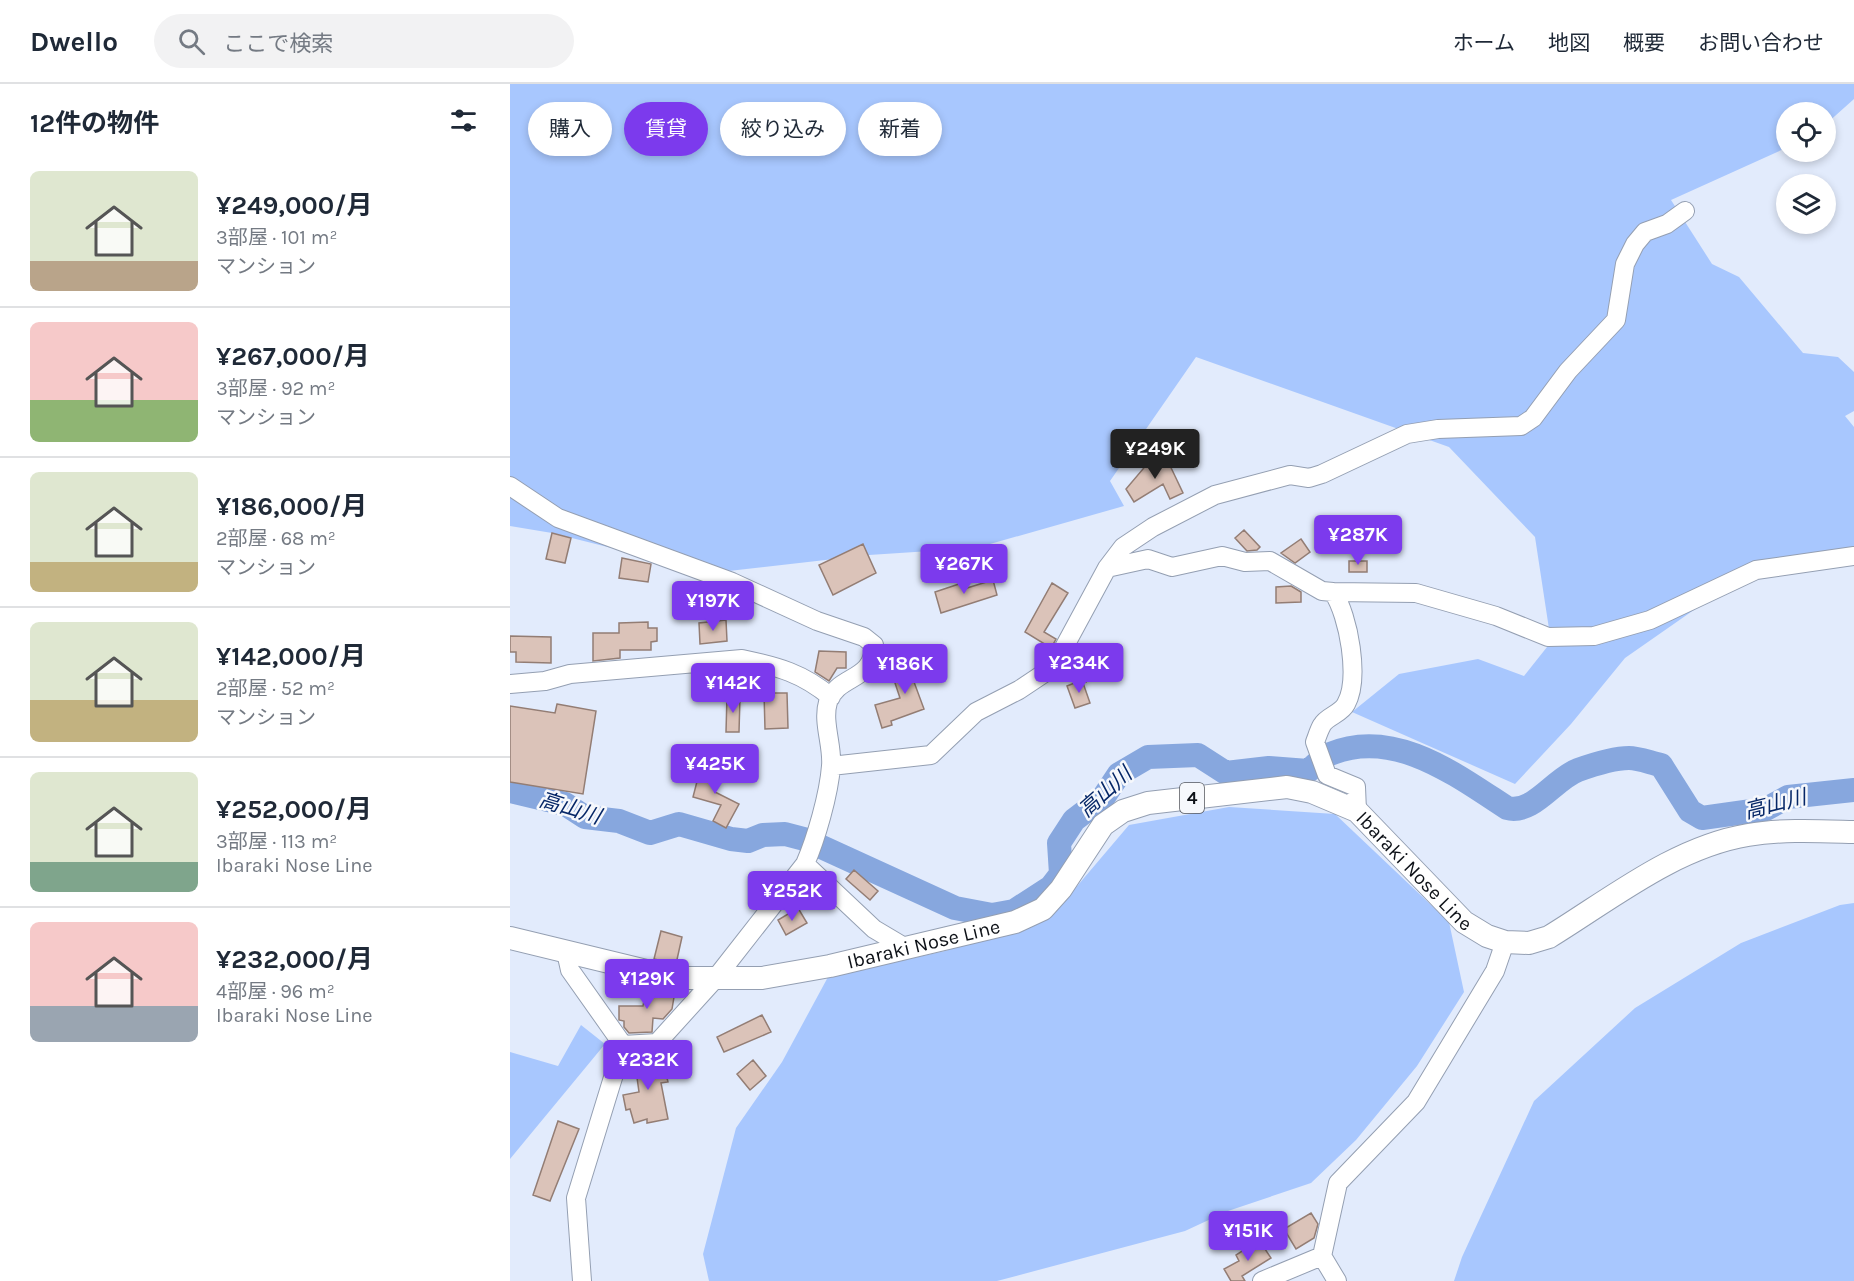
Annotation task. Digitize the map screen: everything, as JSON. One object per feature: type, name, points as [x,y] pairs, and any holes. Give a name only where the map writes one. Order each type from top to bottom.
[{"type":"main road","name":"Ibaraki Nose Line","points":[[510,938],[675,978],[762,978],[831,966],[1015,922],[1043,909],[1061,889],[1103,825],[1123,811],[1148,803],[1287,787],[1312,792],[1357,812],[1464,922],[1487,936],[1505,942],[1529,943],[1549,937],[1664,866],[1715,844],[1748,835],[1788,831],[1854,832]]},
{"type":"street","points":[[831,766],[931,755],[976,712],[1019,690],[1046,672],[1061,653],[1107,568],[1123,547],[1215,495],[1290,475],[1309,478],[1322,474],[1407,434],[1438,429],[1521,426],[1533,418],[1568,371],[1616,320],[1625,264],[1635,244],[1645,232],[1667,224],[1684,211]]},
{"type":"street","points":[[510,486],[558,518],[732,582],[817,621],[864,637],[874,645],[872,663],[868,668],[835,690],[828,702],[827,724],[831,766],[813,845],[805,864],[715,979],[657,1043],[623,1045]]},
{"type":"street","points":[[1107,568],[1148,559],[1172,567],[1222,556],[1245,562],[1270,561],[1322,591],[1416,593],[1496,616],[1548,637],[1594,636],[1650,620],[1756,570],[1854,556]]},
{"type":"street","points":[[1333,592],[1341,604],[1347,629],[1353,686],[1346,707],[1322,723],[1315,742],[1327,775],[1356,787],[1357,812]]},
{"type":"street","points":[[510,684],[544,681],[570,674],[742,659],[769,665],[810,679],[831,697]]},
{"type":"street","points":[[805,864],[874,929],[906,948]]},
{"type":"street","points":[[1337,1281],[1322,1256],[1338,1183],[1416,1102],[1495,971],[1505,942]]},
{"type":"street","points":[[567,952],[570,970],[623,1045]]},
{"type":"street","points":[[582,1281],[576,1198],[623,1045]]},
{"type":"street","points":[[1262,1281],[1322,1256]]},
{"type":"shaded area","points":[[510,84],[1854,84],[1854,99],[1836,115],[1836,102],[1776,102],[1776,153],[1671,200],[1712,264],[1739,277],[1803,353],[1838,357],[1854,372],[1854,411],[1845,416],[1854,427],[1854,553],[1744,575],[1625,658],[1571,724],[1515,784],[1352,712],[1399,674],[1478,659],[1524,676],[1551,642],[1535,537],[1449,447],[1196,357],[1110,481],[1124,506],[976,548],[869,555],[711,573],[552,533],[510,526]]},
{"type":"shaded area","points":[[1229,807],[1335,814],[1449,922],[1464,992],[1417,1066],[1356,1140],[1311,1183],[1228,1211],[1185,1231],[997,1281],[709,1281],[703,1254],[736,1128],[782,1062],[828,977],[945,951],[1050,918],[1129,825]]},
{"type":"shaded area","points":[[1854,903],[1854,1281],[1454,1281],[1462,1257],[1534,1101],[1635,1008],[1741,943],[1840,905]]},
{"type":"shaded area","points":[[581,1025],[605,1044],[510,1159],[510,1052],[558,1066]]},
{"type":"building","points":[[1165,455],[1183,493],[1170,499],[1163,484],[1134,502],[1126,489],[1148,463]]},
{"type":"building","points":[[1244,530],[1260,547],[1257,550],[1247,551],[1235,538]]},
{"type":"building","points":[[552,533],[571,538],[565,563],[546,559]]},
{"type":"building","points":[[1301,539],[1310,552],[1295,563],[1281,553]]},
{"type":"building","points":[[863,544],[876,573],[833,595],[819,565]]},
{"type":"building","points":[[622,558],[651,564],[648,582],[619,578]]},
{"type":"building","points":[[1349,561],[1367,561],[1367,572],[1349,572]]},
{"type":"building","points":[[993,580],[997,595],[941,613],[935,592],[965,582],[967,588]]},
{"type":"building","points":[[1052,583],[1068,593],[1044,632],[1056,639],[1051,648],[1025,632]]},
{"type":"building","points":[[1291,586],[1301,592],[1301,602],[1276,603],[1276,587]]},
{"type":"building","points":[[726,620],[727,641],[700,644],[699,623]]},
{"type":"building","points":[[648,622],[648,628],[657,628],[657,641],[651,642],[651,650],[620,650],[620,658],[593,661],[593,633],[619,633],[619,623]]},
{"type":"building","points":[[510,636],[551,637],[551,663],[516,662],[516,652],[510,652]]},
{"type":"building","points":[[1084,644],[1103,656],[1086,682],[1067,671]]},
{"type":"building","points":[[819,651],[846,652],[846,668],[837,668],[829,681],[815,672]]},
{"type":"building","points":[[927,659],[932,676],[914,682],[924,709],[891,721],[892,725],[882,728],[875,705],[900,698],[893,677],[914,669],[912,664]]},
{"type":"building","points":[[1082,680],[1090,703],[1075,708],[1067,686]]},
{"type":"building","points":[[764,693],[787,693],[788,728],[765,729]]},
{"type":"building","points":[[727,696],[740,697],[739,732],[726,732]]},
{"type":"building","points":[[557,704],[596,711],[583,794],[510,782],[510,706],[555,713]]},
{"type":"building","points":[[701,766],[721,772],[715,792],[739,804],[726,828],[713,821],[721,805],[693,797]]},
{"type":"building","points":[[854,870],[878,891],[870,900],[846,879]]},
{"type":"building","points":[[798,908],[807,923],[786,935],[778,920]]},
{"type":"building","points":[[661,931],[682,937],[676,964],[654,959]]},
{"type":"building","points":[[647,985],[675,991],[672,1009],[663,1019],[653,1018],[652,1032],[629,1033],[624,1027],[624,1021],[619,1020],[619,1006],[643,1006]]},
{"type":"building","points":[[762,1015],[771,1032],[724,1052],[717,1037]]},
{"type":"building","points":[[655,1054],[658,1067],[664,1066],[668,1082],[661,1083],[668,1119],[647,1123],[647,1119],[634,1123],[630,1109],[626,1110],[623,1095],[639,1092],[634,1056]]},
{"type":"building","points":[[753,1060],[766,1076],[750,1090],[737,1074]]},
{"type":"building","points":[[558,1121],[579,1129],[550,1201],[533,1195]]},
{"type":"building","points":[[1311,1213],[1318,1224],[1314,1238],[1296,1249],[1284,1229]]},
{"type":"building","points":[[1259,1240],[1271,1258],[1242,1276],[1245,1281],[1231,1281],[1224,1269],[1239,1261],[1236,1255]]},
{"type":"waterway","name":"高山川","points":[[510,791],[565,804],[585,817],[619,821],[650,833],[679,824],[731,839],[748,841],[763,835],[785,834],[804,839],[955,908],[992,915],[1014,911],[1051,887],[1061,874],[1059,843],[1074,820],[1103,798],[1119,774],[1148,757],[1198,755],[1226,773],[1269,768],[1308,771],[1330,754],[1354,747],[1377,746],[1423,758],[1467,782],[1507,808],[1517,809],[1535,801],[1578,770],[1610,760],[1633,758],[1661,765],[1690,811],[1702,818],[1766,809],[1788,797],[1854,790]]}]
